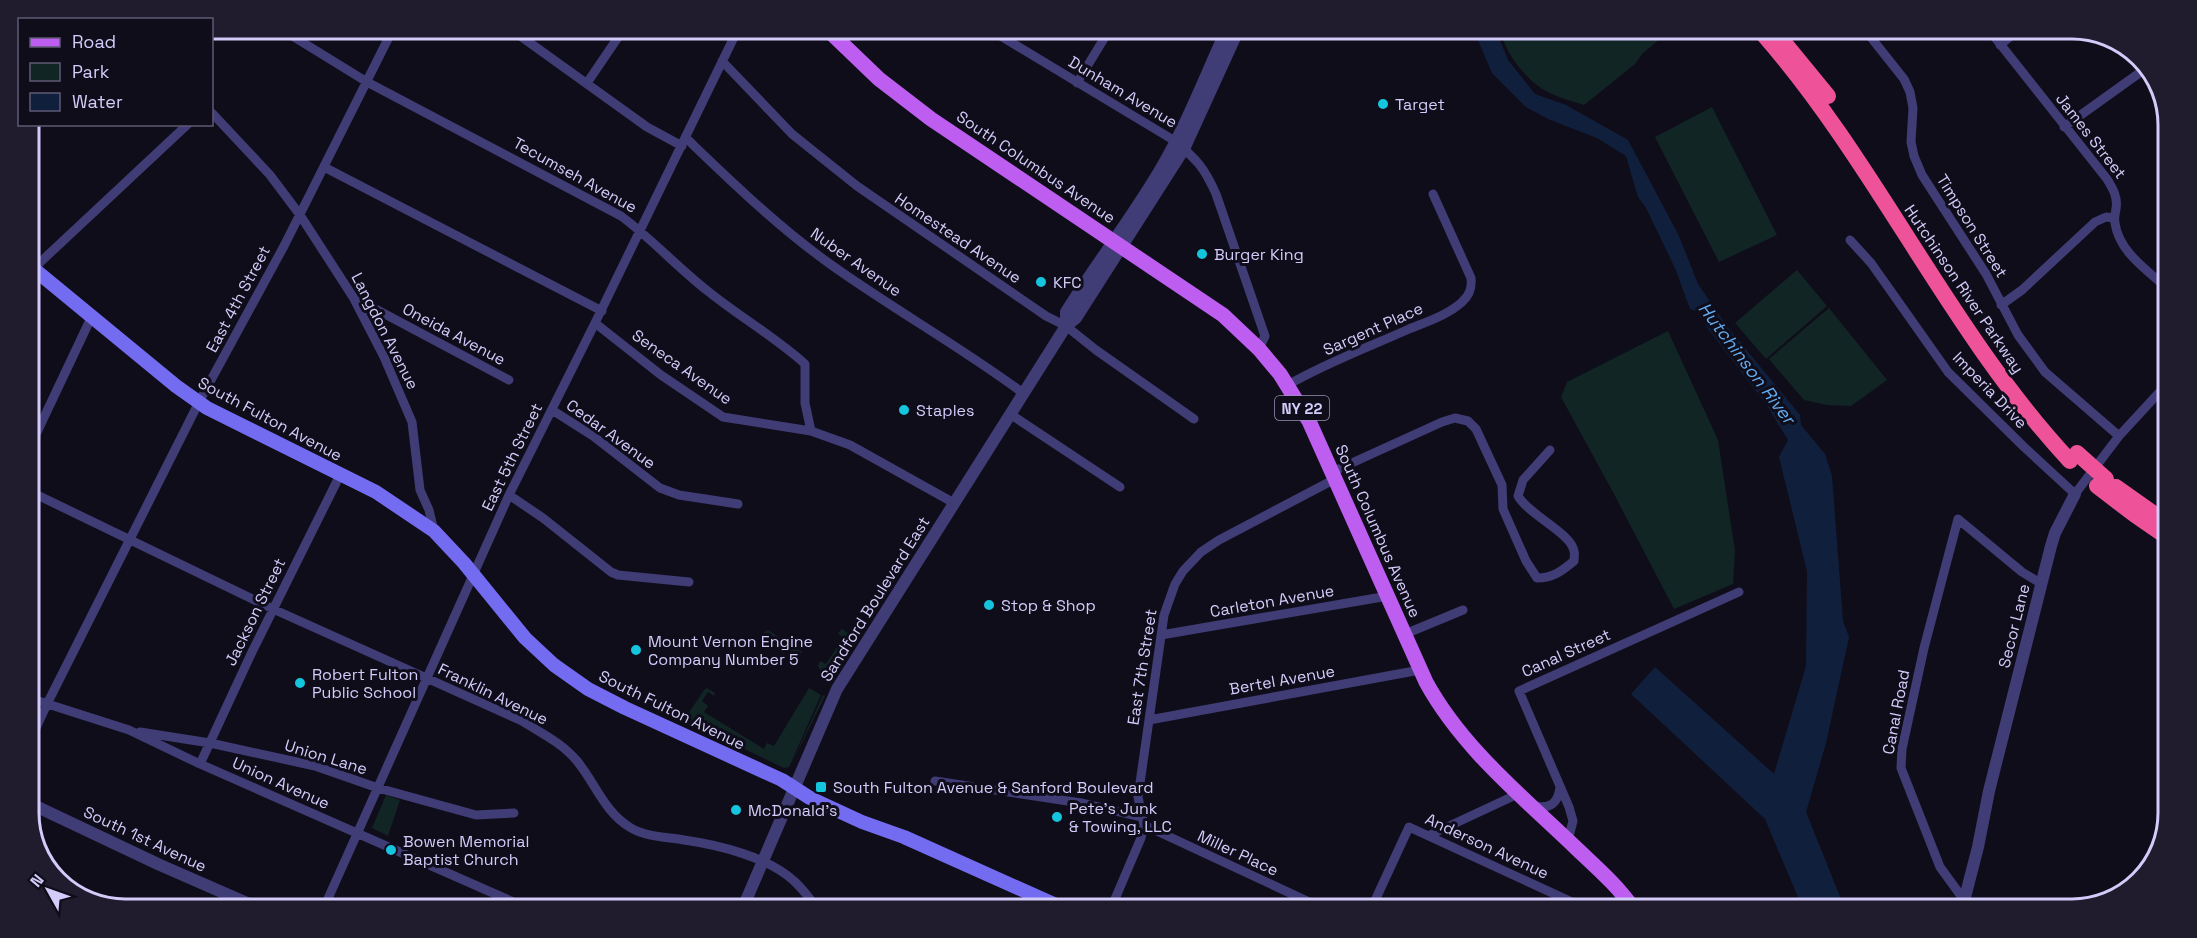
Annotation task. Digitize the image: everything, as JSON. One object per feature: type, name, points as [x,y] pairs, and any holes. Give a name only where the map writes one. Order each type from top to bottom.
[{"type":"highway","name":"Hutchinson River Parkway","points":[[1767,39],[1837,128],[1984,355],[2033,419],[2135,516],[2158,531]]},
{"type":"highway","name":"Hutchinson River Parkway","points":[[1782,39],[1813,76],[1846,123],[1993,349],[2073,457]]},
{"type":"highway","name":"Hutchinson River Parkway","points":[[2101,482],[2158,517]]},
{"type":"main road","name":"South Columbus Avenue","points":[[837,39],[879,79],[932,119],[1215,309],[1259,349],[1288,386],[1309,421],[1420,670],[1449,721],[1626,899]]},
{"type":"main road","name":"South Fulton Avenue","points":[[39,274],[91,318],[199,402],[376,492],[434,531],[525,638],[580,683],[625,708],[782,780],[810,798],[842,813],[904,837],[1042,899]]},
{"type":"street","name":"Tecumseh Avenue","points":[[297,39],[367,82],[581,192],[640,230],[707,291],[789,349],[806,364],[805,403],[811,431]]},
{"type":"street","name":"East 4th Street","points":[[39,720],[199,402],[300,215],[388,39]]},
{"type":"street","name":"Nuber Avenue","points":[[525,39],[647,127],[684,142],[806,246],[1023,393]]},
{"type":"street","points":[[587,83],[617,39]]},
{"type":"street","name":"East 5th Street","points":[[328,899],[509,495],[602,311],[733,39]]},
{"type":"street","name":"Dunham Avenue","points":[[1005,39],[1180,145],[1200,164],[1215,194],[1265,336],[1259,349]]},
{"type":"street","points":[[1077,83],[1104,39]]},
{"type":"street","name":"Sandford Boulevard East","points":[[1180,145],[1223,39]]},
{"type":"street","name":"Sandford Boulevard East","points":[[747,899],[837,689],[1066,326],[1066,312],[1118,244],[1161,169],[1180,145],[1234,39]]},
{"type":"street","name":"Timpson Street","points":[[1872,39],[1904,79],[1910,92],[1913,108],[1911,142],[1922,175],[1986,274],[2018,335],[2045,372],[2119,436]]},
{"type":"street","name":"James Street","points":[[1996,39],[2115,192],[2117,207],[2114,218],[2117,231],[2128,251],[2158,279]]},
{"type":"street","points":[[2000,45],[2007,39]]},
{"type":"street","name":"Homestead Avenue","points":[[722,61],[792,134],[856,186],[1046,316],[1066,326],[1194,419]]},
{"type":"street","points":[[2064,127],[2139,71]]},
{"type":"street","name":"Langdon Avenue","points":[[213,114],[270,175],[300,215],[353,297],[384,357],[410,416],[415,435],[420,490],[429,510],[434,531]]},
{"type":"street","points":[[39,260],[186,126]]},
{"type":"street","points":[[324,167],[602,311]]},
{"type":"street","name":"Sargent Place","points":[[1288,386],[1352,354],[1437,317],[1458,305],[1468,296],[1471,278],[1433,194]]},
{"type":"street","points":[[2001,305],[2022,290],[2095,222],[2106,217],[2114,218]]},
{"type":"street","name":"Imperia Drive","points":[[1850,240],[1870,263],[1948,372],[2075,494]]},
{"type":"street","name":"Oneida Avenue","points":[[353,297],[509,380]]},
{"type":"street","points":[[39,428],[91,318]]},
{"type":"street","name":"Seneca Avenue","points":[[595,323],[661,375],[723,417],[811,431],[850,444],[954,503]]},
{"type":"street","name":"Secor Lane","points":[[1964,899],[1989,791],[2055,533],[2075,494],[2119,436],[2158,394]]},
{"type":"street","name":"Cedar Avenue","points":[[552,410],[593,436],[660,488],[679,495],[738,504]]},
{"type":"street","points":[[1010,414],[1120,487]]},
{"type":"street","name":"East 7th Street","points":[[1115,899],[1141,837],[1143,821],[1138,796],[1164,615],[1175,584],[1183,571],[1201,552],[1333,476],[1442,422],[1455,418],[1468,421],[1476,429],[1502,485],[1503,509],[1526,561],[1537,578],[1547,578],[1560,572],[1574,561],[1575,550],[1567,539],[1523,505],[1518,496],[1523,480],[1550,450]]},
{"type":"street","name":"Jackson Street","points":[[200,764],[273,609],[340,475]]},
{"type":"street","points":[[509,495],[543,518],[611,572],[618,575],[689,582]]},
{"type":"street","name":"Franklin Avenue","points":[[39,496],[273,609],[522,721],[555,741],[576,760],[603,804],[617,819],[631,828],[641,833],[750,855],[794,880],[810,899]]},
{"type":"street","name":"Canal Road","points":[[1959,899],[1940,867],[1901,768],[1902,749],[1925,645],[1958,519],[2022,572],[2042,584]]},
{"type":"street","name":"Canal Street","points":[[1568,840],[1573,822],[1519,691],[1738,592]]},
{"type":"street","name":"Carleton Avenue","points":[[1161,635],[1388,596]]},
{"type":"street","points":[[1404,634],[1463,610]]},
{"type":"street","name":"Bertel Avenue","points":[[1149,720],[1420,670]]},
{"type":"street","name":"Union Avenue","points":[[39,702],[129,730],[200,764],[507,899]]},
{"type":"street","name":"Union Lane","points":[[129,730],[210,743],[315,766],[378,788],[476,815],[514,813]]},
{"type":"street","name":"Miller Place","points":[[935,781],[1081,803],[1143,821],[1304,899]]},
{"type":"street","points":[[1532,806],[1544,808],[1552,805],[1559,797],[1560,787]]},
{"type":"street","points":[[1430,835],[1520,793]]},
{"type":"street","name":"South 1st Avenue","points":[[39,808],[238,899]]},
{"type":"street","name":"Anderson Avenue","points":[[1376,899],[1409,827],[1566,899]]},
{"type":"green space","points":[[1503,39],[1660,39],[1642,54],[1635,64],[1584,105],[1552,94],[1533,82],[1513,59]]},
{"type":"green space","points":[[1712,107],[1777,235],[1719,262],[1655,137]]},
{"type":"green space","points":[[1797,270],[1827,306],[1766,359],[1735,323]]},
{"type":"green space","points":[[1829,308],[1887,380],[1851,406],[1827,405],[1804,400],[1769,359]]},
{"type":"green space","points":[[1668,331],[1718,440],[1735,551],[1733,584],[1674,609],[1561,397],[1567,382]]},
{"type":"green space","points":[[842,629],[852,636],[828,678],[821,673],[818,665],[820,661],[826,664],[843,638],[838,633]]},
{"type":"green space","points":[[768,630],[802,652],[798,658],[793,657],[763,633]]},
{"type":"green space","points":[[707,688],[715,693],[714,696],[708,692],[702,701],[708,706],[704,712],[764,749],[767,743],[774,746],[809,688],[821,695],[789,767],[784,768],[686,721],[686,717]]},
{"type":"green space","points":[[823,695],[825,696],[790,767]]},
{"type":"green space","points":[[386,795],[400,800],[388,836],[372,828]]},
{"type":"water","name":"Hutchinson River","points":[[1478,39],[1499,39],[1508,60],[1535,94],[1566,105],[1628,140],[1679,236],[1698,284],[1726,325],[1800,415],[1801,425],[1825,454],[1832,476],[1843,621],[1849,637],[1826,743],[1806,812],[1841,899],[1799,899],[1765,819],[1631,694],[1655,667],[1774,774],[1806,666],[1807,571],[1779,457],[1788,440],[1766,404],[1706,326],[1702,313],[1690,309],[1675,268],[1646,208],[1638,197],[1626,156],[1597,138],[1548,119],[1526,107],[1492,73]]},
{"type":"place","name":"Target","points":[[1383,104]]},
{"type":"place","name":"Burger King","points":[[1202,254]]},
{"type":"place","name":"KFC","points":[[1041,282]]},
{"type":"place","name":"Staples","points":[[904,410]]},
{"type":"place","name":"Stop & Shop","points":[[989,605]]},
{"type":"place","name":"Mount Vernon Engine Company Number 5","points":[[636,650]]},
{"type":"place","name":"Robert Fulton Public School","points":[[300,683]]},
{"type":"place","name":"South Fulton Avenue & Sanford Boulevard","points":[[821,787]]},
{"type":"place","name":"McDonald's","points":[[736,810]]},
{"type":"place","name":"Pete's Junk & Towing, LLC","points":[[1057,817]]},
{"type":"place","name":"Bowen Memorial Baptist Church","points":[[391,850]]}]
